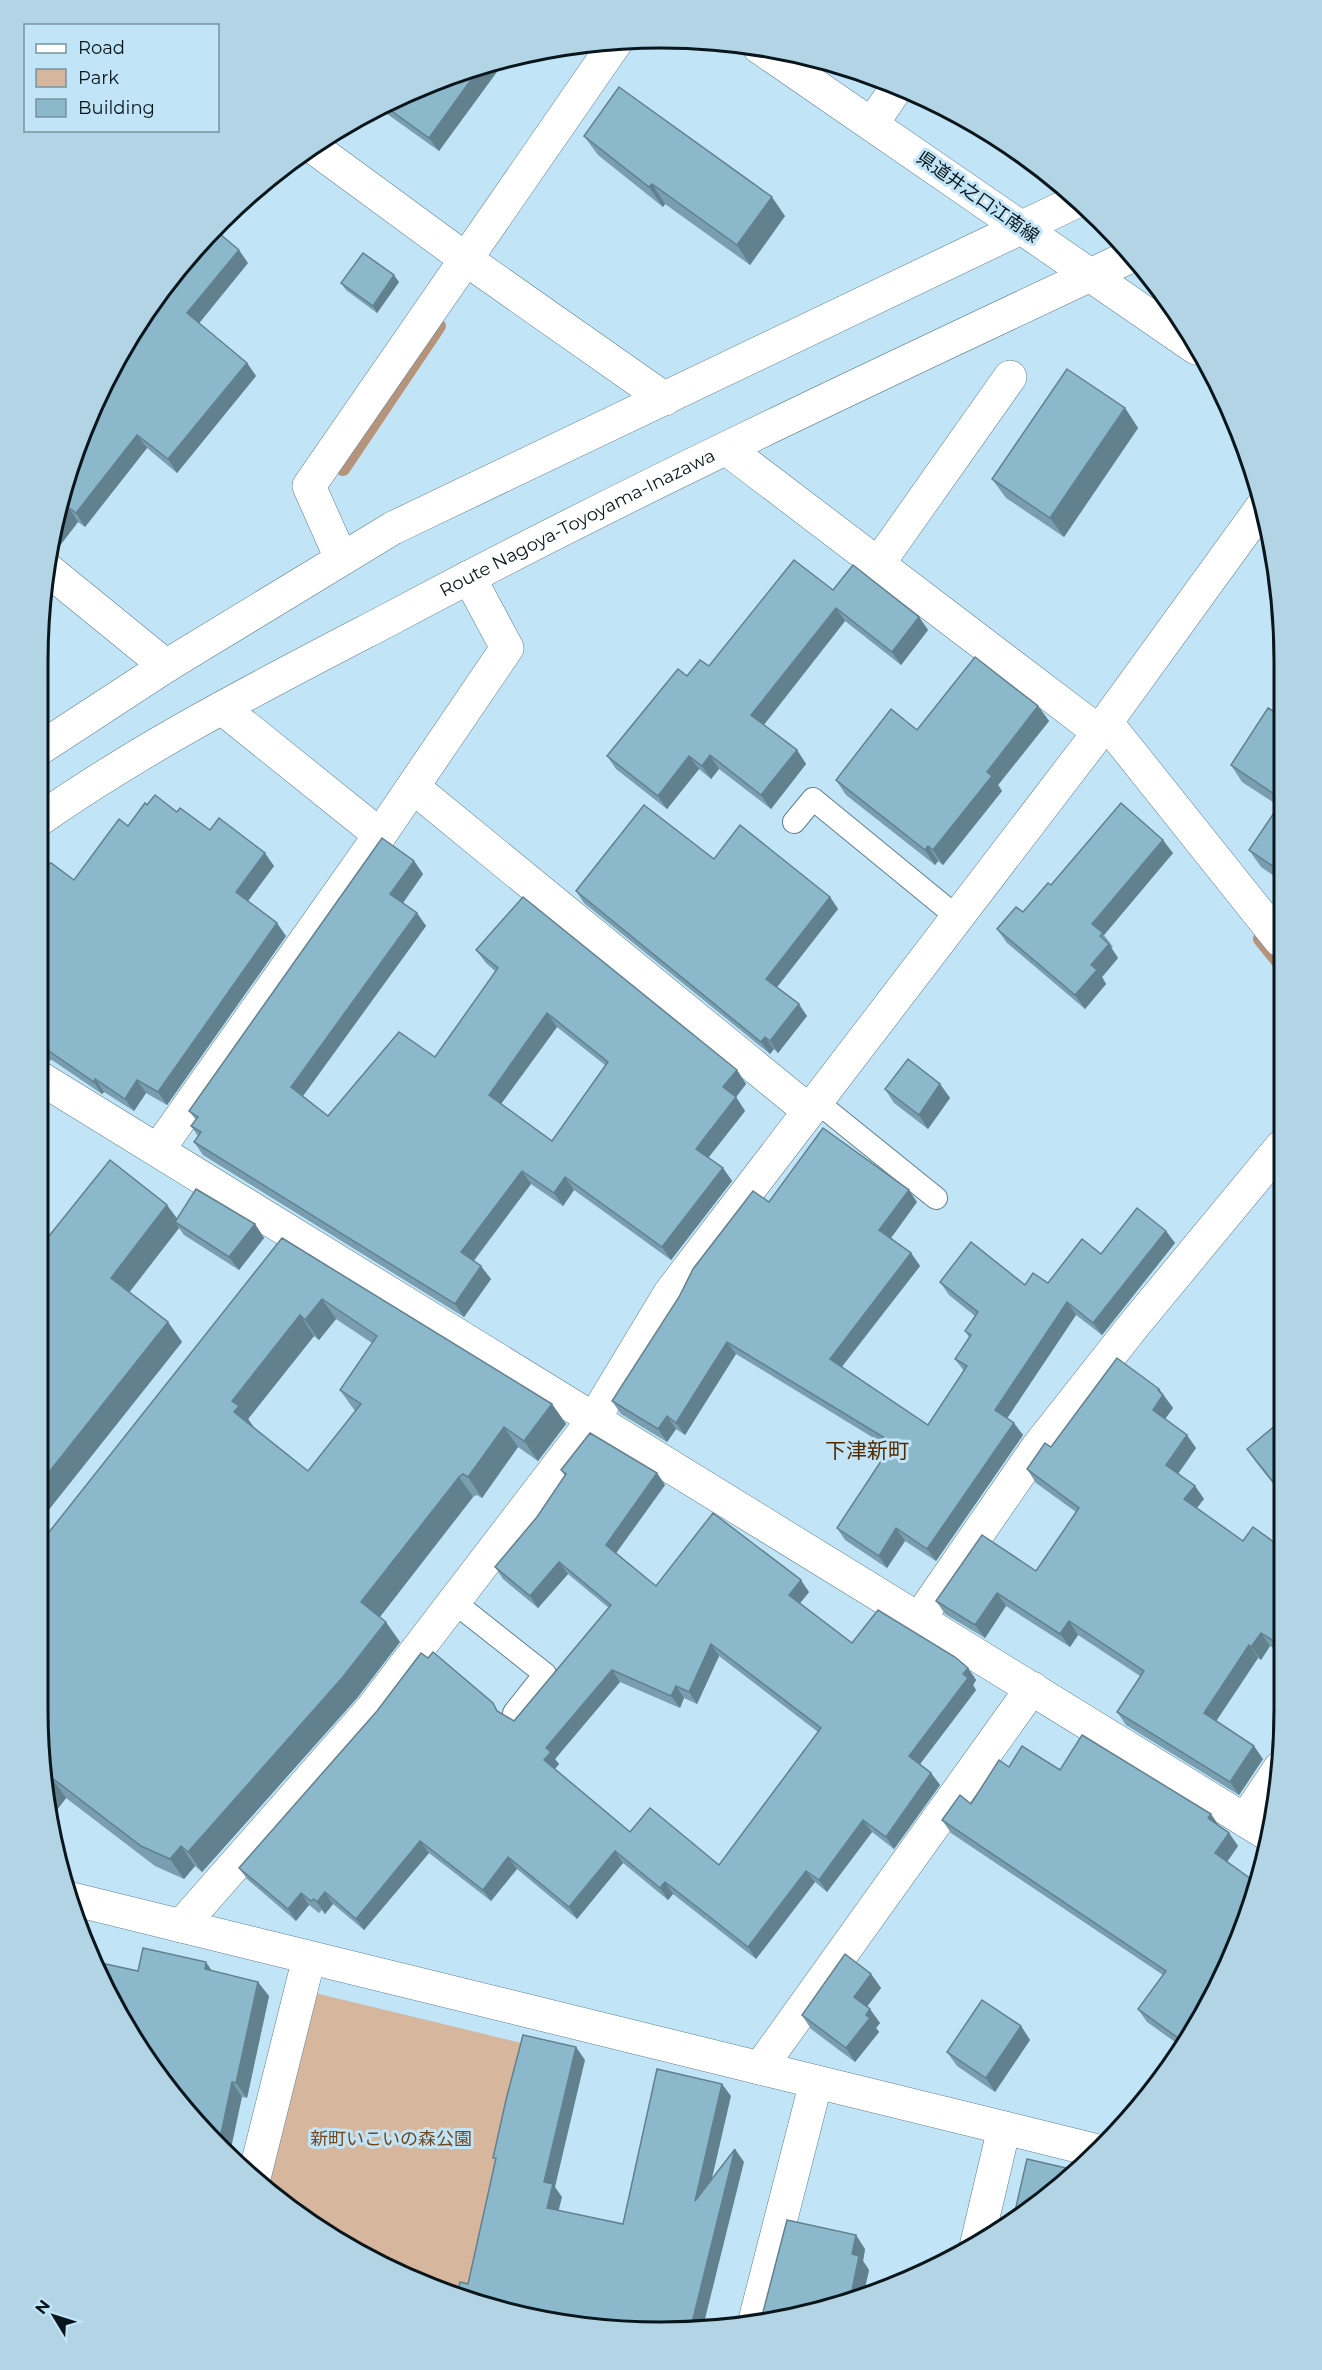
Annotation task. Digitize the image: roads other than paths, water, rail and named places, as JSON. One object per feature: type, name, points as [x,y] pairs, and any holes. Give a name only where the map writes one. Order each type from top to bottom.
[{"type":"street","points":[[341,558],[309,486],[610,50]]},
{"type":"street","name":"県道井之口江南線","points":[[777,59],[1182,338]]},
{"type":"street","points":[[872,124],[892,94]]},
{"type":"street","points":[[319,152],[467,260],[665,399]]},
{"type":"street","points":[[48,743],[166,666],[393,528],[1070,205]]},
{"type":"street","name":"Route Nagoya-Toyoyama-Inazawa","points":[[48,813],[88,785],[222,708],[469,577],[728,449],[1124,259]]},
{"type":"street","points":[[878,564],[1010,377]]},
{"type":"street","points":[[728,449],[878,564],[1103,727],[1274,933]]},
{"type":"street","points":[[181,1926],[372,1710],[594,1419],[670,1293],[1103,727],[1256,515]]},
{"type":"street","points":[[54,575],[166,666]]},
{"type":"street","points":[[158,1150],[380,835],[507,648],[469,577]]},
{"type":"street","points":[[222,708],[380,835]]},
{"type":"street","points":[[412,787],[813,1106]]},
{"type":"street","points":[[48,1083],[1257,1827],[1267,1802]]},
{"type":"street","points":[[919,1619],[1037,1448],[1134,1325],[1274,1156]]},
{"type":"street","points":[[270,1261],[292,1233]]},
{"type":"street","points":[[760,2068],[1032,1688]]},
{"type":"street","points":[[79,1901],[1087,2148]]},
{"type":"street","points":[[256,2169],[309,1958]]},
{"type":"street","points":[[756,2314],[816,2082]]},
{"type":"street","points":[[979,2233],[1004,2128]]},
{"type":"lane","points":[[794,822],[813,799],[957,917]]},
{"type":"lane","points":[[813,1106],[936,1198]]},
{"type":"lane","points":[[454,1602],[545,1674],[514,1713]]},
{"type":"waterway","points":[[343,469],[439,326]]},
{"type":"waterway","points":[[1260,939],[1274,956]]},
{"type":"district","name":"下津新町","points":[[867,1450]]},
{"type":"park label","name":"新町いこいの森公園","points":[[391,2139]]}]
